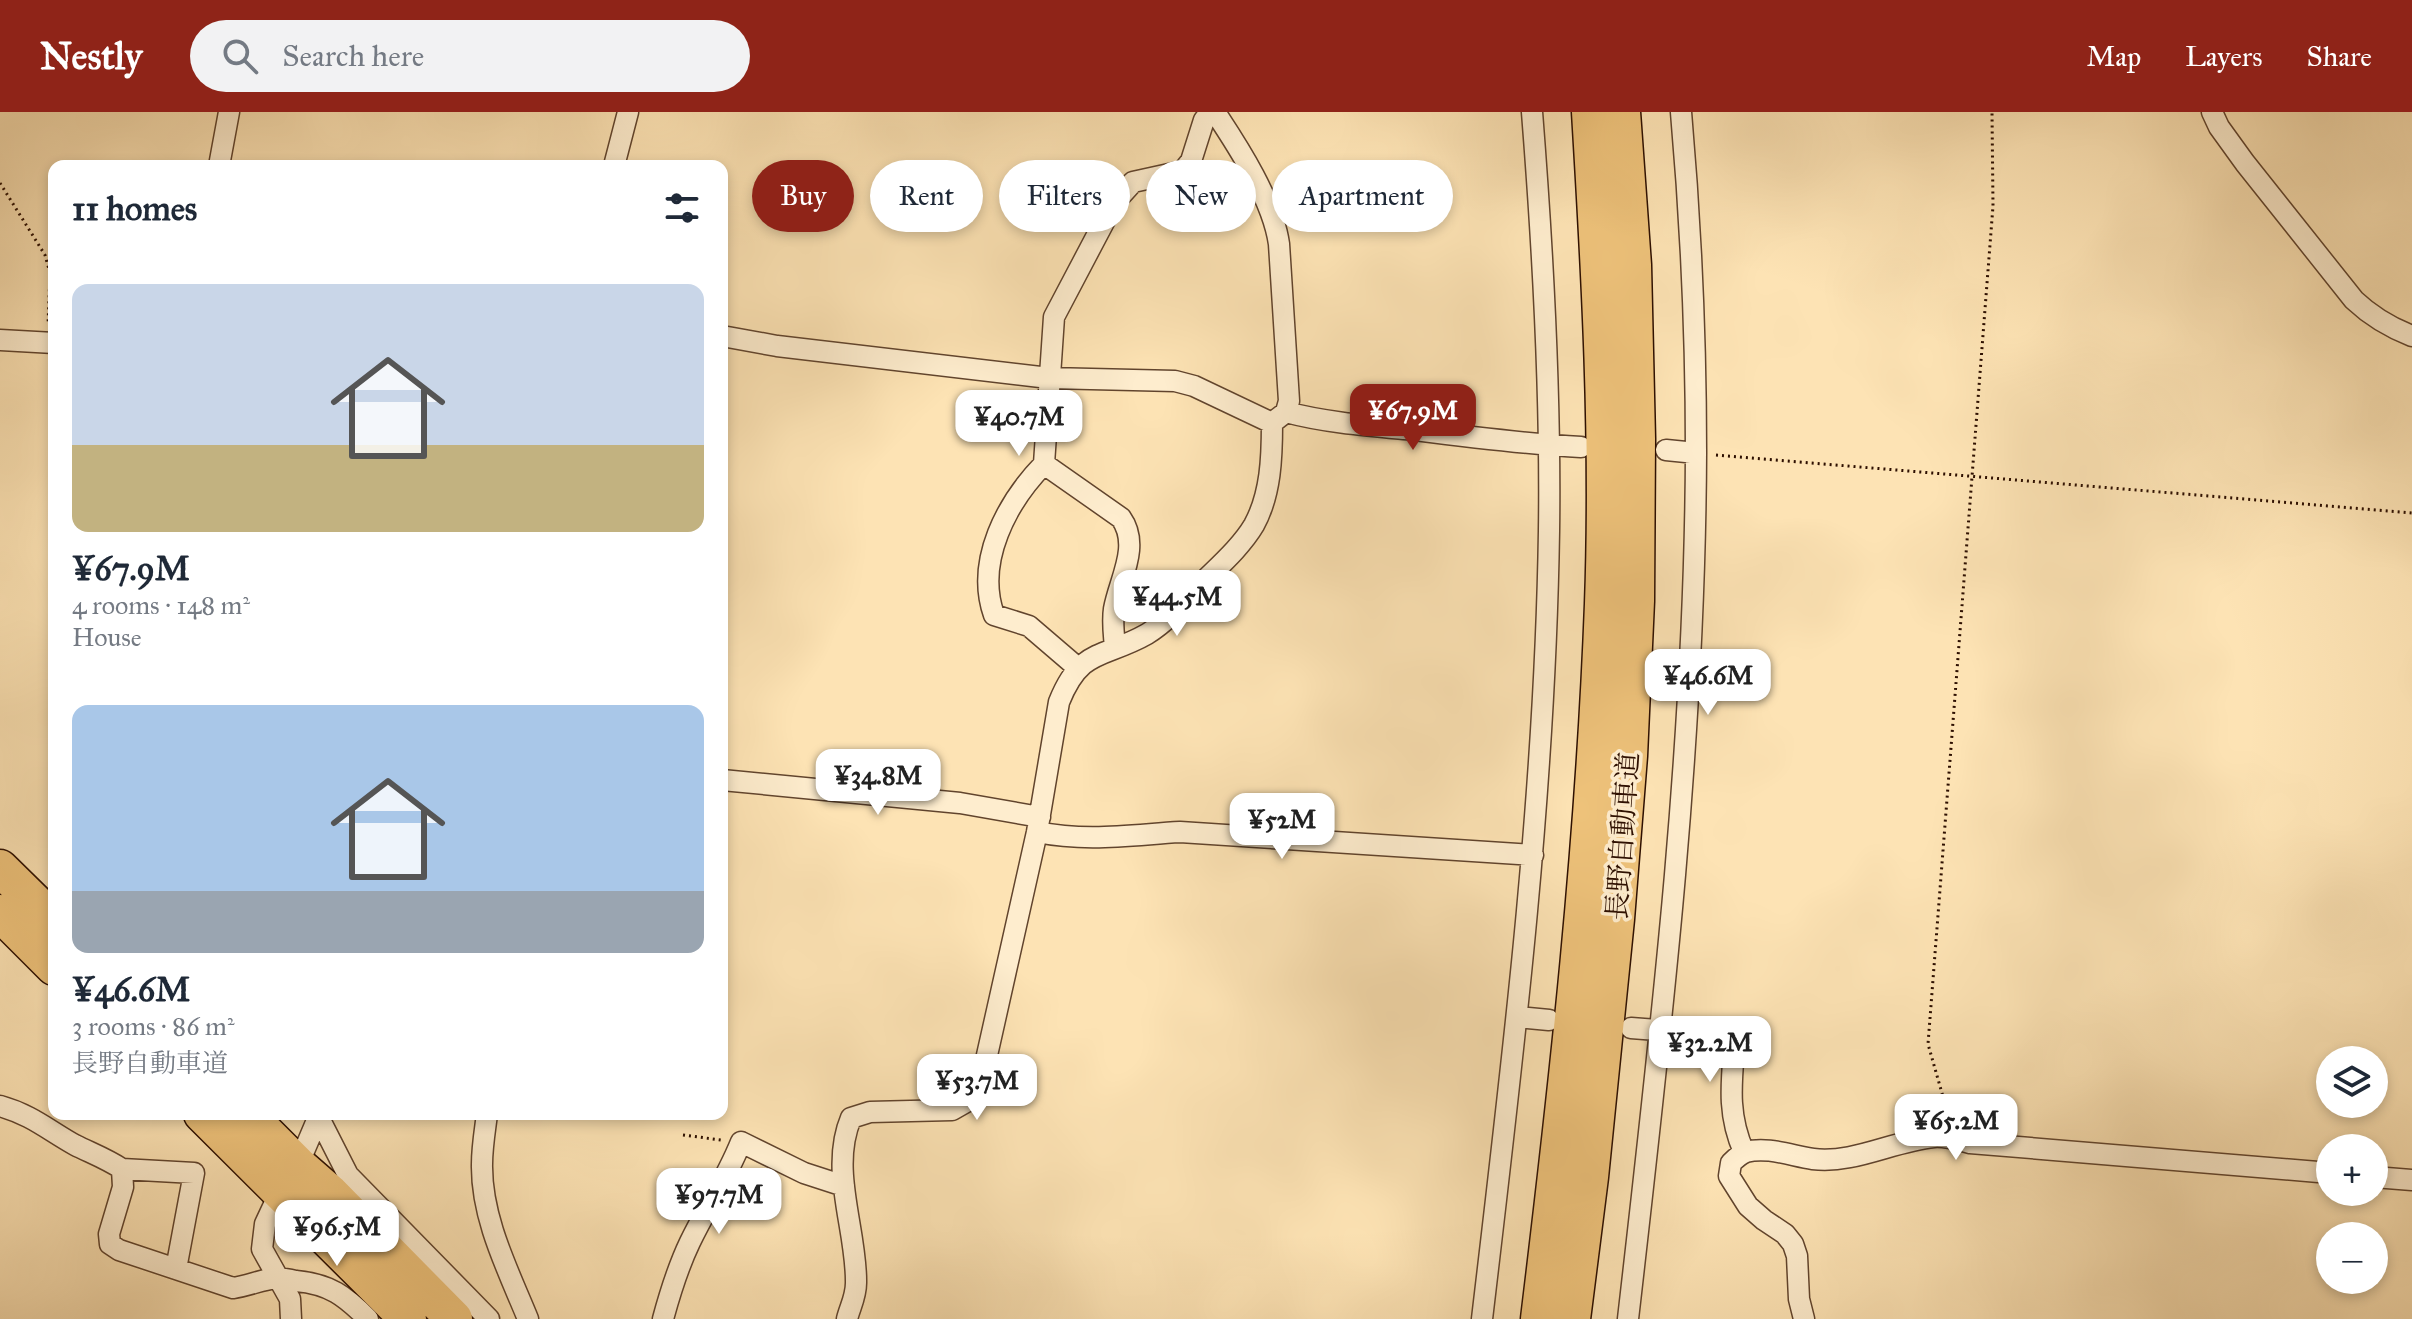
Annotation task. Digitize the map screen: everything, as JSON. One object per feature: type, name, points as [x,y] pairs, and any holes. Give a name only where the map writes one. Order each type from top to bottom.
[{"type":"highway","name":"長野自動車道","points":[[1539,1319],[1584,913],[1603,602],[1604,418],[1590,112]]},
{"type":"highway","name":"長野自動車道","points":[[1572,1319],[1616,919],[1629,756],[1635,616],[1637,439],[1633,265],[1622,112]]},
{"type":"highway","points":[[0,868],[48,915]]},
{"type":"highway","points":[[0,913],[48,961]]},
{"type":"highway","points":[[210,1120],[289,1179],[329,1192],[454,1319]]},
{"type":"highway","points":[[251,1120],[289,1179],[408,1319]]},
{"type":"street","points":[[220,160],[229,112]]},
{"type":"street","points":[[616,160],[628,112]]},
{"type":"street","points":[[847,1319],[856,1281],[844,1186],[844,1135],[851,1118],[870,1112],[952,1110],[966,1102],[981,1082],[1038,824],[1059,702],[1067,683],[1078,668],[1095,655],[1147,634],[1174,613],[1241,543],[1254,524],[1265,496],[1279,417],[1289,401],[1276,222],[1242,156],[1213,112],[1204,120],[1191,161],[1183,171],[1133,182],[1114,203],[1054,317],[1044,464],[1014,501],[993,548],[988,571],[988,600],[994,615],[1029,626],[1078,668]]},
{"type":"street","points":[[1482,1319],[1518,1017],[1541,736],[1548,563],[1548,445],[1542,248],[1532,112]]},
{"type":"street","points":[[1628,1319],[1662,1029],[1684,755],[1696,453],[1689,203],[1681,112]]},
{"type":"street","points":[[2212,112],[2245,163],[2354,300],[2380,322],[2412,336]]},
{"type":"street","points":[[728,337],[777,346],[1049,378],[1175,381],[1279,417],[1301,416],[1581,447]]},
{"type":"street","points":[[0,340],[48,342]]},
{"type":"street","points":[[1666,450],[1696,453]]},
{"type":"street","points":[[1044,464],[1121,518],[1128,528],[1128,564],[1112,620],[1115,648]]},
{"type":"street","points":[[728,781],[960,803],[1087,838],[1180,832],[1533,855]]},
{"type":"street","points":[[1518,1017],[1549,1020]]},
{"type":"street","points":[[1631,1028],[1735,1036],[1730,1105],[1735,1132],[1744,1152]]},
{"type":"street","points":[[0,1106],[37,1120],[122,1169],[194,1173],[176,1269]]},
{"type":"street","points":[[291,1319],[290,1299],[262,1249],[265,1224],[316,1120]]},
{"type":"street","points":[[320,1120],[348,1175],[489,1319]]},
{"type":"street","points":[[486,1120],[482,1165],[485,1197],[494,1234],[528,1319]]},
{"type":"street","points":[[1804,1319],[1793,1244],[1785,1234],[1748,1206],[1729,1176],[1731,1163],[1744,1152],[1833,1158],[1857,1156],[1935,1137],[1970,1143],[2316,1172]]},
{"type":"street","points":[[663,1319],[672,1285],[691,1242],[728,1175],[741,1142],[804,1173],[844,1186]]},
{"type":"street","points":[[122,1169],[123,1187],[109,1234],[110,1244],[119,1250],[233,1288],[277,1278],[309,1282],[334,1290],[368,1319]]},
{"type":"street","points":[[2388,1178],[2412,1180]]},
{"type":"path","points":[[1950,1138],[1951,1124],[1928,1044],[1993,206],[1992,112]]},
{"type":"path","points":[[0,183],[45,255],[48,266]]},
{"type":"path","points":[[1696,453],[2412,513]]},
{"type":"path","points":[[683,1135],[741,1142]]}]
